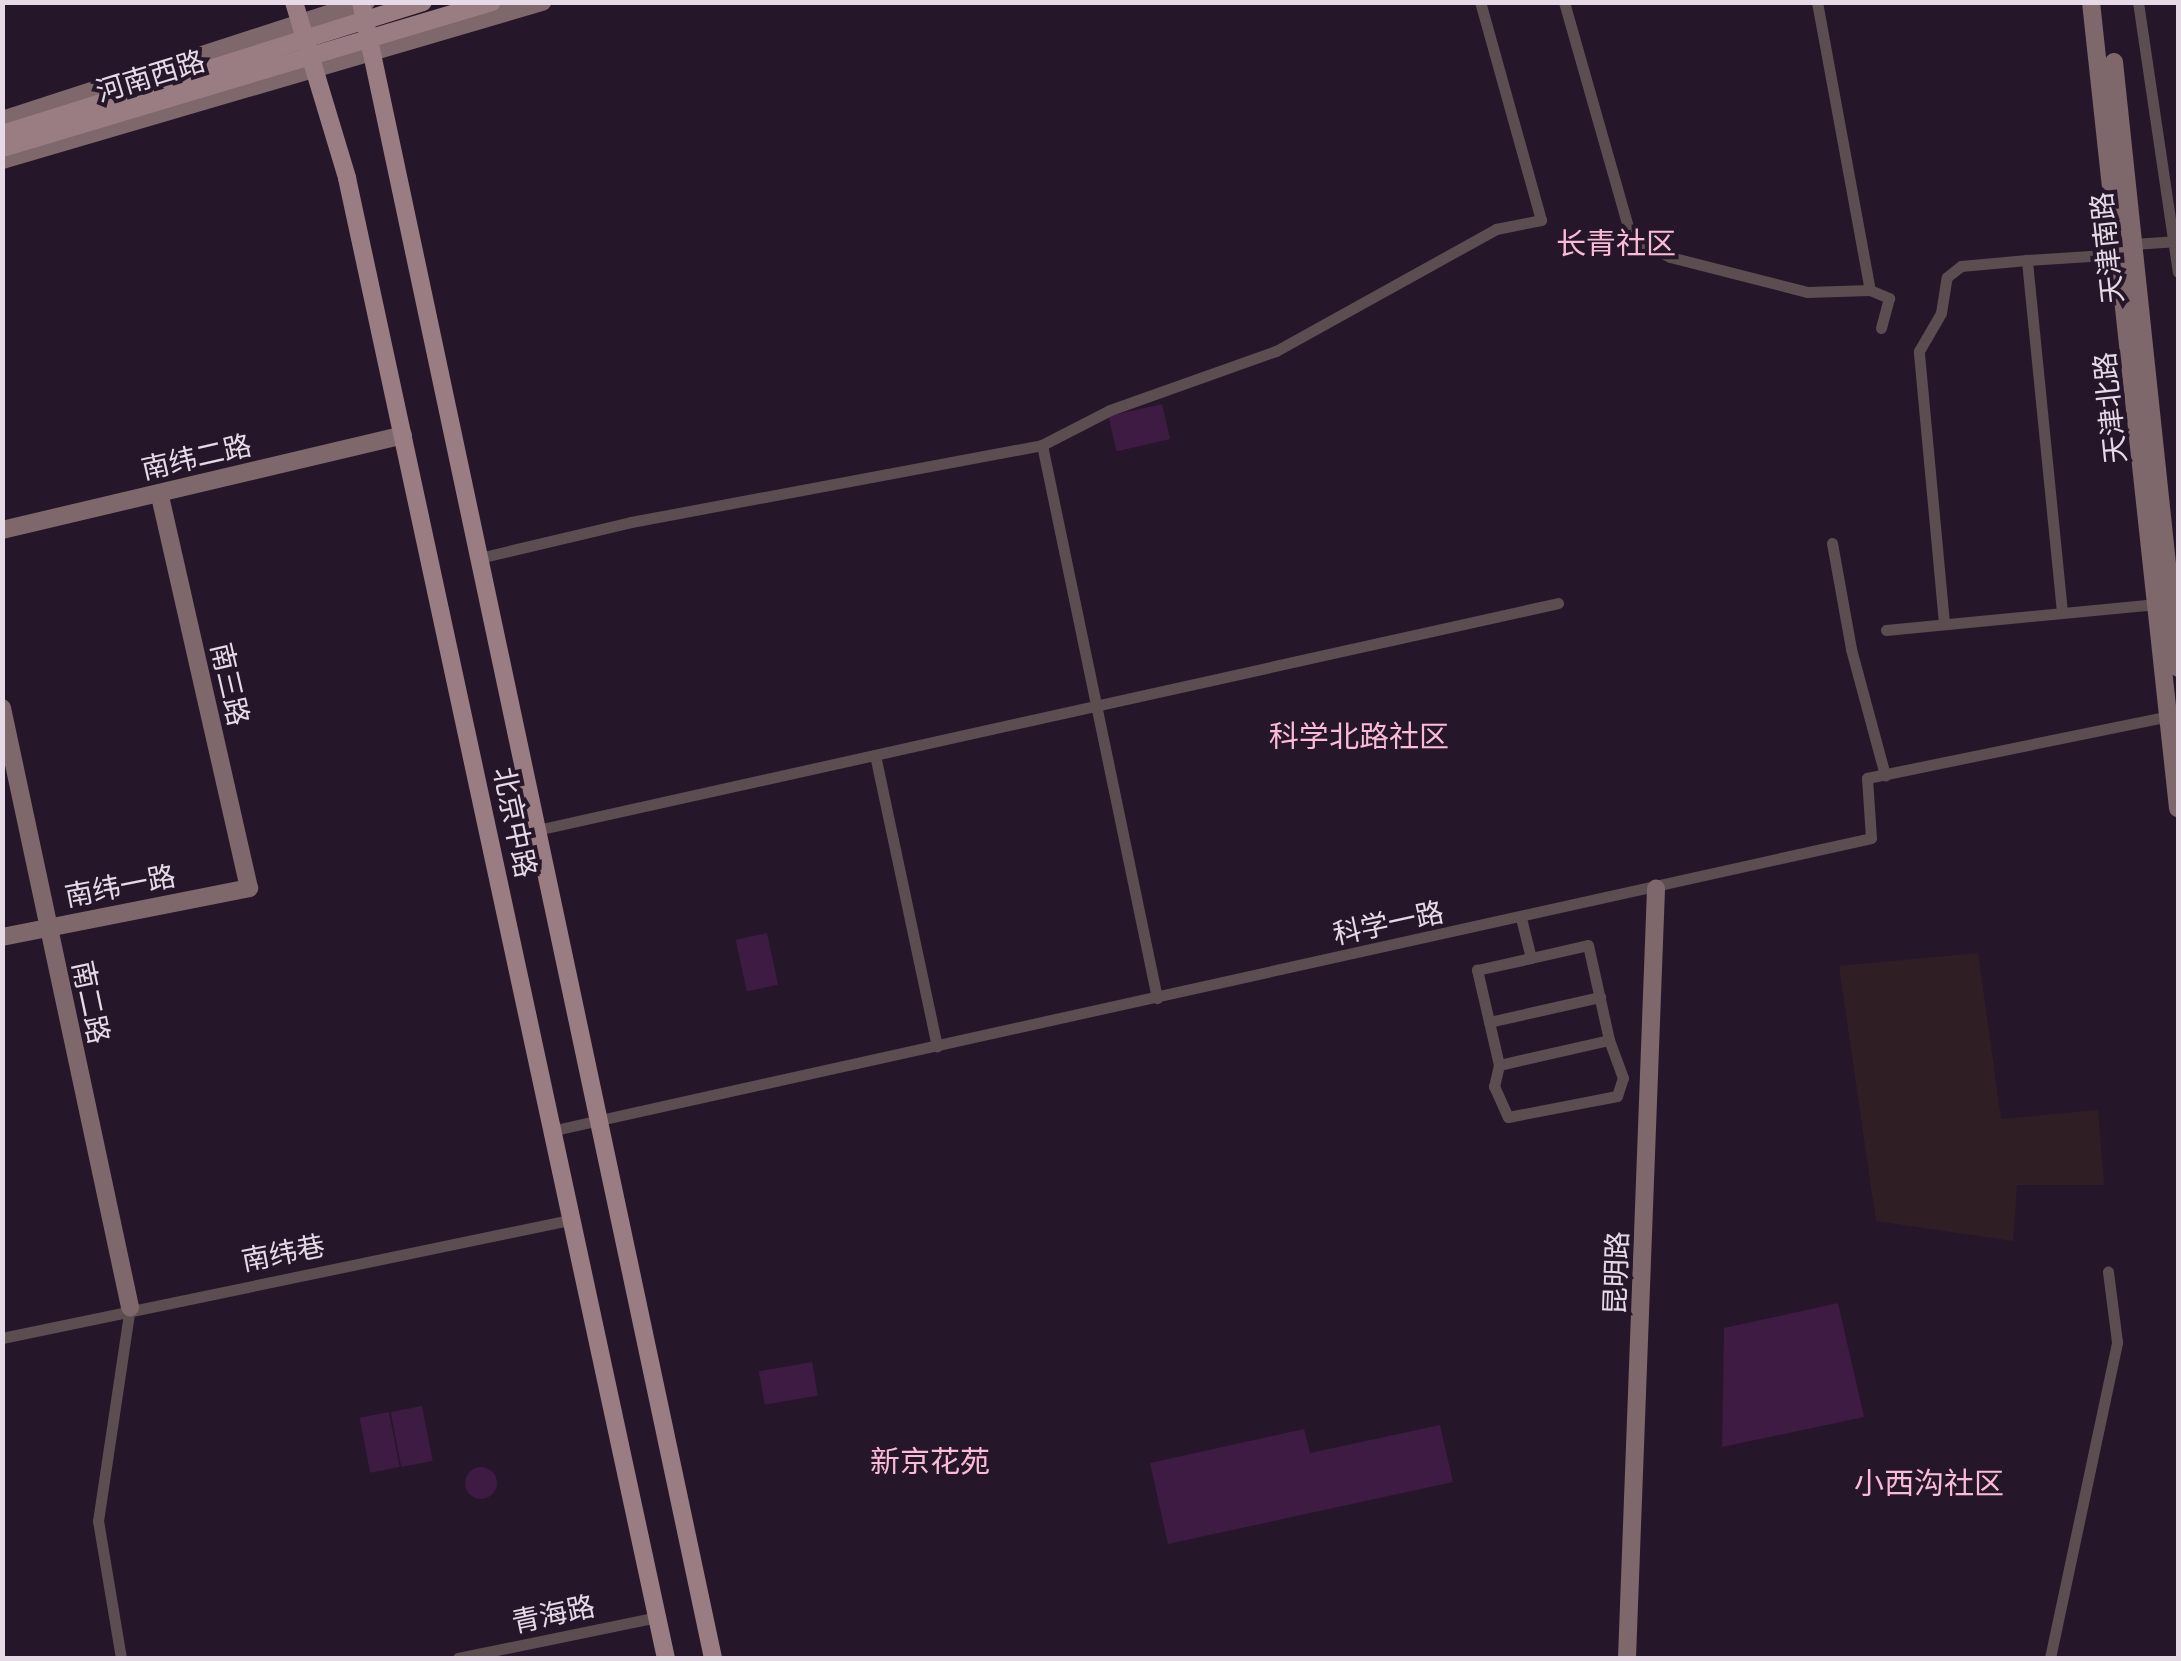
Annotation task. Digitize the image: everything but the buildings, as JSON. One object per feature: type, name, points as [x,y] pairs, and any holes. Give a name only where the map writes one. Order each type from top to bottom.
[{"type":"main road","name":"北京中路","points":[[294,2],[315,63],[403,435],[666,1658]]},
{"type":"main road","points":[[363,7],[423,2]]},
{"type":"main road","name":"河南西路","points":[[2,148],[370,48],[492,2]]},
{"type":"main road","name":"北京中路","points":[[363,7],[713,1658]]},
{"type":"main road","name":"河南西路","points":[[2,134],[304,30]]},
{"type":"street","points":[[370,48],[542,2]]},
{"type":"street","points":[[479,558],[646,519],[1042,445],[1110,410],[1309,336],[1496,229],[1541,220],[1480,2]]},
{"type":"street","points":[[1564,2],[1631,237],[1670,257],[1807,292],[1870,290],[1889,298],[1881,328]]},
{"type":"street","points":[[1817,2],[1870,290]]},
{"type":"street","points":[[2091,2],[2127,249]]},
{"type":"street","name":"天津南路","points":[[2104,2],[2161,566],[2178,668]]},
{"type":"street","points":[[2138,2],[2177,241],[2178,272]]},
{"type":"street","points":[[2,120],[304,30],[363,7]]},
{"type":"street","points":[[2,160],[315,63]]},
{"type":"street","points":[[1944,623],[1919,351],[1941,314],[1948,277],[1961,266],[2177,241]]},
{"type":"street","points":[[2027,260],[2062,612]]},
{"type":"street","name":"南纬二路","points":[[2,530],[403,435]]},
{"type":"street","points":[[1042,445],[1157,998]]},
{"type":"street","name":"南三路","points":[[159,493],[249,888]]},
{"type":"street","points":[[1832,543],[1850,649],[1885,774],[2168,716]]},
{"type":"street","points":[[2161,566],[2157,604],[2178,808]]},
{"type":"street","points":[[537,830],[1558,603]]},
{"type":"street","points":[[1886,630],[2157,604]]},
{"type":"street","name":"南二路","points":[[2,708],[130,1308]]},
{"type":"street","points":[[875,755],[936,1046]]},
{"type":"street","name":"科学一路","points":[[554,1130],[1656,889],[1872,838],[1866,778],[1885,774]]},
{"type":"street","name":"南纬一路","points":[[2,937],[249,888]]},
{"type":"street","name":"昆明路","points":[[1627,1658],[1656,889]]},
{"type":"street","points":[[1521,918],[1531,958]]},
{"type":"street","points":[[1588,946],[1609,1040],[1623,1078],[1618,1096],[1508,1117],[1494,1086],[1499,1064],[1477,970],[1531,958],[1588,946]]},
{"type":"street","points":[[1489,1022],[1600,997]]},
{"type":"street","points":[[1499,1064],[1609,1040]]},
{"type":"street","name":"南纬巷","points":[[2,1338],[130,1308],[574,1219]]},
{"type":"street","points":[[2050,1658],[2116,1342],[2108,1272]]},
{"type":"street","points":[[121,1658],[98,1521],[130,1308]]},
{"type":"street","name":"青海路","points":[[458,1658],[657,1617]]},
{"type":"shaded area","points":[[1162,404],[1170,439],[1117,451],[1108,416]]},
{"type":"shaded area","points":[[767,933],[778,985],[747,991],[736,940]]},
{"type":"shaded area","points":[[1978,953],[2001,1119],[2098,1110],[2104,1185],[2017,1185],[2013,1241],[1876,1221],[1839,966]]},
{"type":"shaded area","points":[[1838,1303],[1864,1417],[1722,1447],[1724,1328]]},
{"type":"shaded area","points":[[812,1362],[818,1395],[765,1405],[759,1371]]},
{"type":"shaded area","points":[[422,1406],[433,1461],[401,1467],[391,1412]]},
{"type":"shaded area","points":[[389,1412],[400,1467],[370,1473],[360,1418]]},
{"type":"shaded area","points":[[1440,1425],[1453,1482],[1168,1544],[1150,1463],[1304,1429],[1310,1453]]},
{"type":"shaded area","points":[[481,1467],[492,1472],[497,1483],[492,1494],[481,1499],[470,1494],[465,1483],[470,1472]]},
{"type":"district","name":"长青社区","points":[[1616,243]]},
{"type":"district","name":"科学北路社区","points":[[1359,736]]},
{"type":"district","name":"新京花苑","points":[[930,1461]]},
{"type":"district","name":"小西沟社区","points":[[1929,1483]]}]
